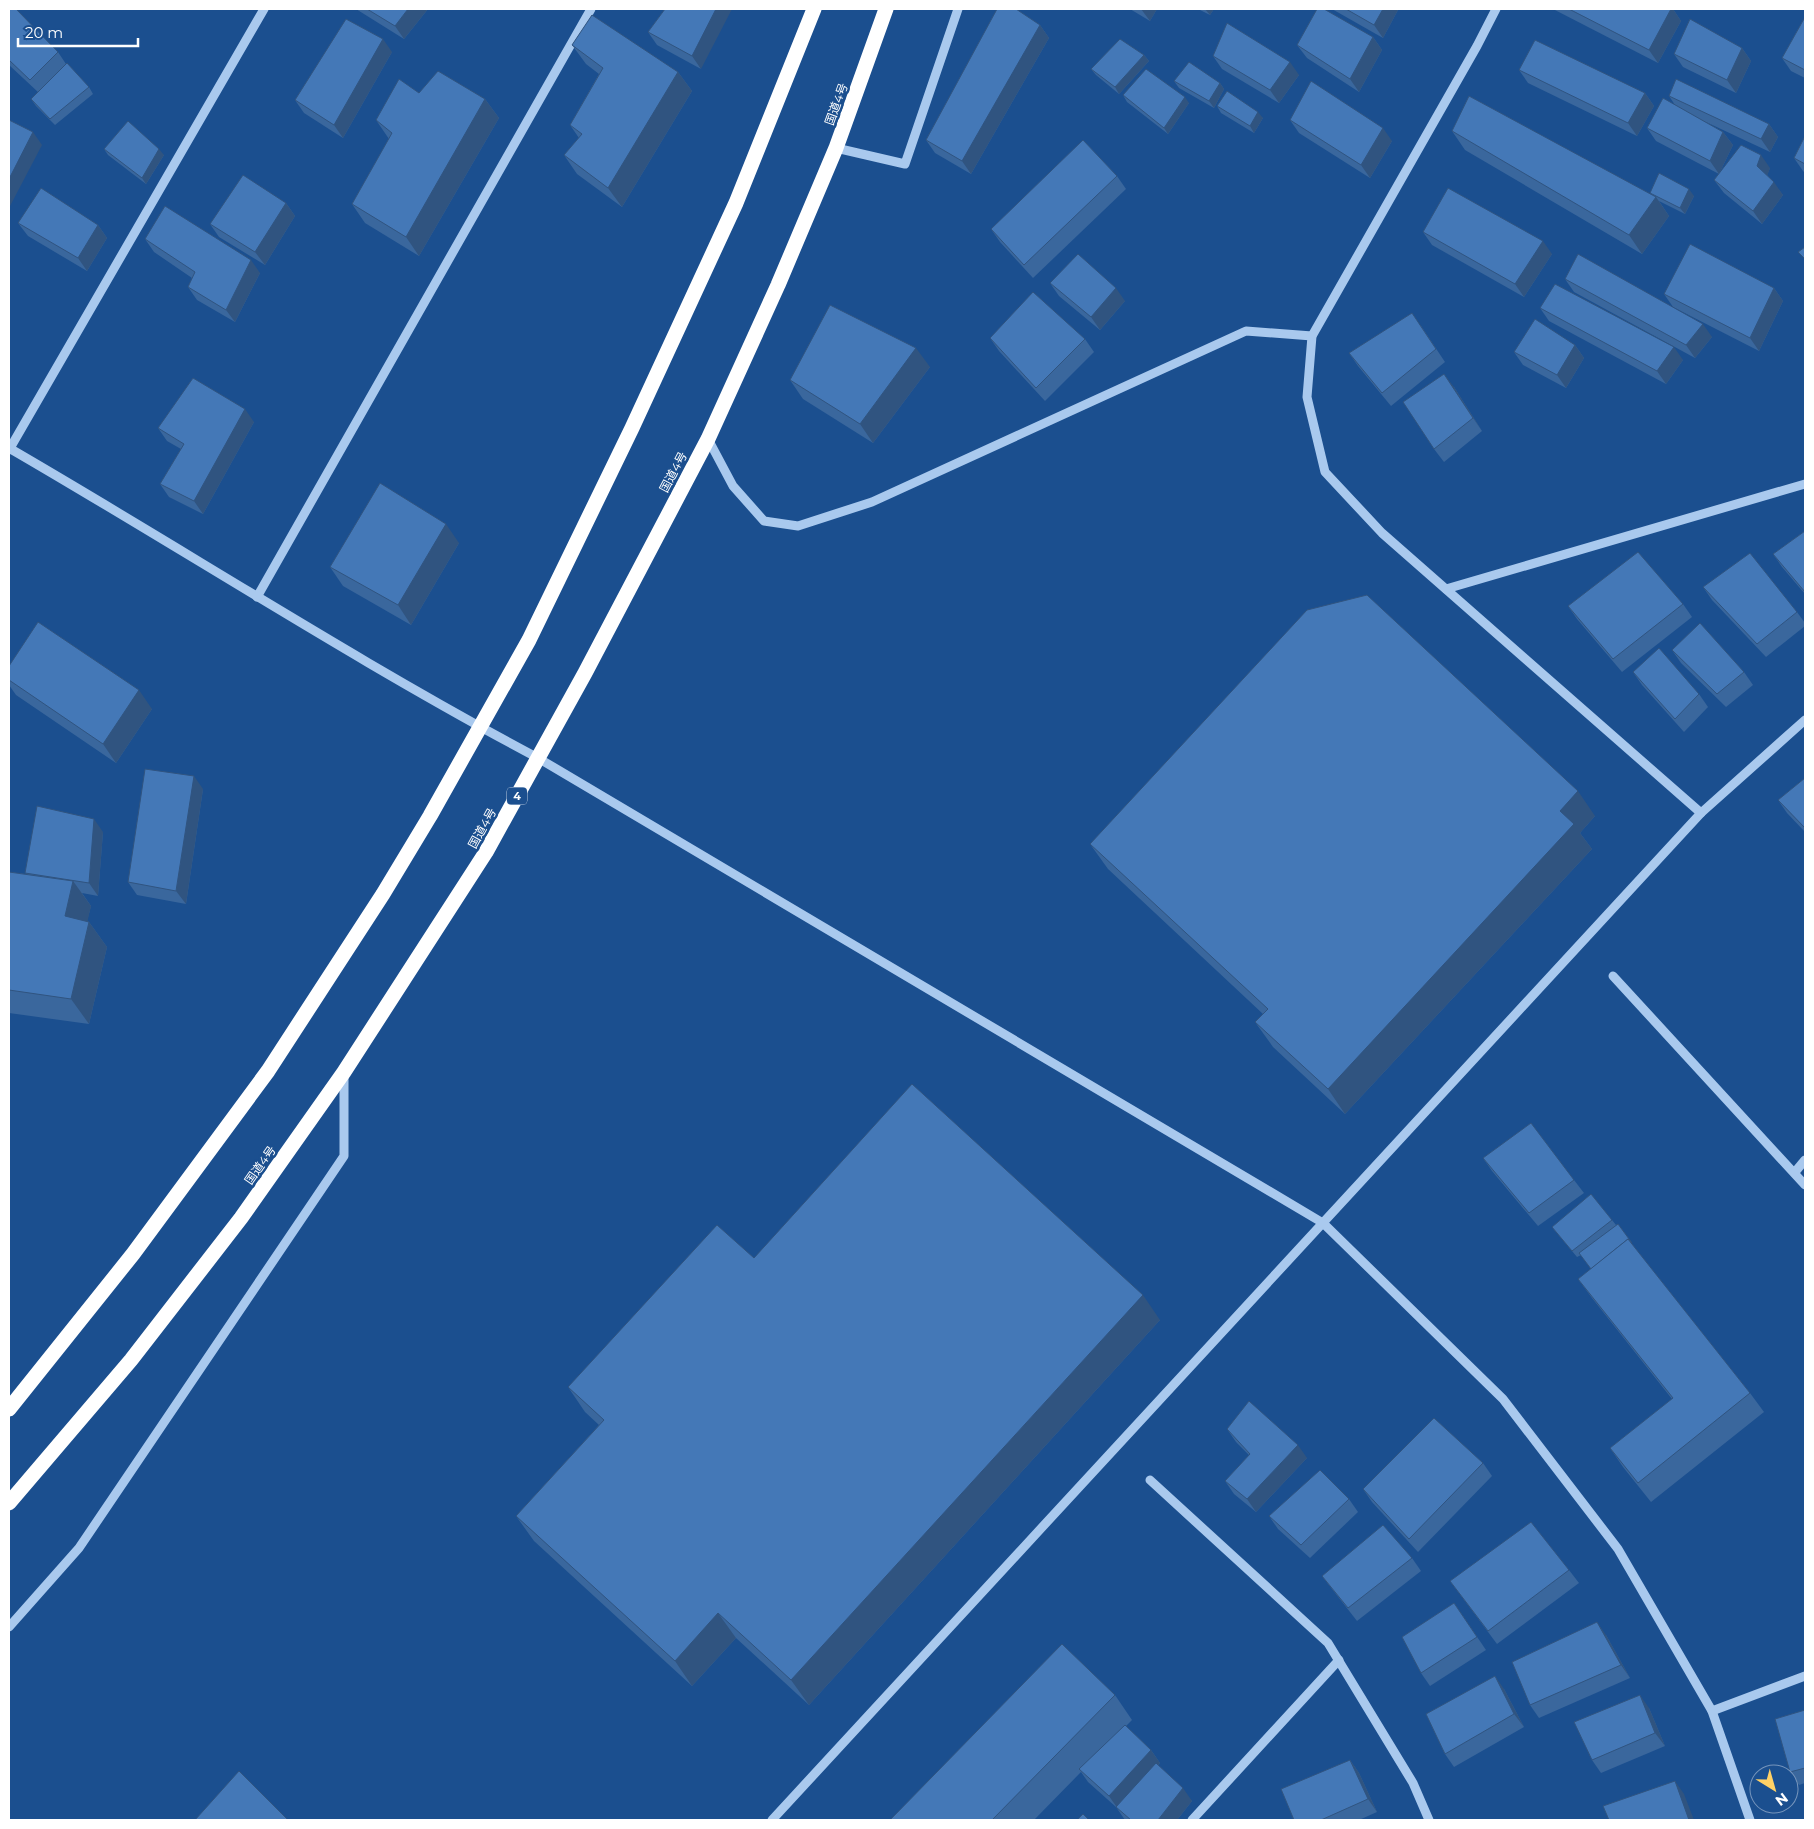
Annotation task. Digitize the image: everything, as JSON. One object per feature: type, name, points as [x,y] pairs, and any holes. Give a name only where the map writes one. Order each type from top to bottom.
[{"type":"highway","points":[[9,1410],[133,1254],[268,1071],[383,894],[430,816],[529,640],[632,428],[736,203],[814,9]]},
{"type":"highway","name":"国道4号","points":[[9,1503],[131,1360],[241,1218],[344,1072],[486,852],[585,673],[708,439],[778,285],[836,148],[886,9]]},
{"type":"street","points":[[264,9],[9,449],[257,597],[480,727],[538,758],[1323,1223],[1503,1399],[1618,1549],[1712,1711],[1750,1820]]},
{"type":"street","points":[[257,597],[591,9]]},
{"type":"street","points":[[836,148],[906,164],[958,9]]},
{"type":"street","points":[[1496,9],[1477,46],[1312,336],[1307,397],[1325,472],[1382,533],[1701,813]]},
{"type":"street","points":[[708,439],[733,486],[764,521],[798,526],[872,502],[1246,331],[1312,336]]},
{"type":"street","points":[[1446,589],[1805,484]]},
{"type":"street","points":[[772,1820],[1701,813],[1805,720]]},
{"type":"street","points":[[1613,976],[1805,1185]]},
{"type":"street","points":[[9,1627],[79,1548],[344,1156],[344,1072]]},
{"type":"street","points":[[1794,1172],[1805,1160]]},
{"type":"street","points":[[1150,1480],[1328,1644],[1413,1783],[1428,1820]]},
{"type":"street","points":[[1192,1820],[1339,1660]]},
{"type":"street","points":[[1712,1711],[1805,1676]]},
{"type":"building","points":[[16,9],[58,52],[30,80],[9,60],[9,11]]},
{"type":"building","points":[[367,9],[408,9],[395,26]]},
{"type":"building","points":[[665,9],[716,9],[692,56],[648,32]]},
{"type":"building","points":[[997,9],[1016,9],[1040,25],[962,161],[926,140]]},
{"type":"building","points":[[1317,9],[1324,9],[1373,37],[1350,79],[1297,45]]},
{"type":"building","points":[[1346,9],[1383,9],[1374,25]]},
{"type":"building","points":[[1569,9],[1671,9],[1649,50]]},
{"type":"building","points":[[592,15],[678,72],[608,188],[564,155],[582,134],[570,125],[603,68],[572,45]]},
{"type":"building","points":[[1805,17],[1805,70],[1782,58]]},
{"type":"building","points":[[346,19],[383,39],[334,125],[295,100]]},
{"type":"building","points":[[1690,19],[1742,48],[1727,80],[1674,54]]},
{"type":"building","points":[[1227,23],[1290,62],[1270,90],[1213,56]]},
{"type":"building","points":[[1120,39],[1144,55],[1115,87],[1091,69]]},
{"type":"building","points":[[1535,40],[1645,93],[1628,123],[1519,70]]},
{"type":"building","points":[[1189,62],[1220,83],[1209,101],[1174,81]]},
{"type":"building","points":[[67,63],[89,87],[50,119],[31,99]]},
{"type":"building","points":[[1146,69],[1185,97],[1164,128],[1123,95]]},
{"type":"building","points":[[438,71],[485,99],[406,237],[352,204],[392,133],[376,120],[399,79],[419,93]]},
{"type":"building","points":[[1676,79],[1769,124],[1761,139],[1669,96]]},
{"type":"building","points":[[1311,81],[1383,128],[1361,165],[1290,120]]},
{"type":"building","points":[[1227,91],[1258,112],[1250,126],[1217,106]]},
{"type":"building","points":[[1469,96],[1656,197],[1629,235],[1452,131]]},
{"type":"building","points":[[1663,98],[1723,132],[1710,161],[1647,128]]},
{"type":"building","points":[[9,120],[33,132],[9,179]]},
{"type":"building","points":[[128,121],[159,149],[142,178],[104,149]]},
{"type":"building","points":[[1805,136],[1805,164],[1794,158]]},
{"type":"building","points":[[1083,140],[1117,176],[1024,265],[991,229]]},
{"type":"building","points":[[1741,145],[1761,155],[1757,166],[1774,182],[1753,211],[1714,180]]},
{"type":"building","points":[[1659,173],[1689,189],[1680,208],[1650,193]]},
{"type":"building","points":[[243,175],[286,203],[255,252],[210,224]]},
{"type":"building","points":[[41,188],[98,225],[78,258],[18,223]]},
{"type":"building","points":[[1448,188],[1543,241],[1515,284],[1423,232]]},
{"type":"building","points":[[165,206],[251,260],[226,310],[188,287],[195,272],[145,239]]},
{"type":"building","points":[[1690,244],[1774,288],[1750,338],[1664,294]]},
{"type":"building","points":[[1805,247],[1805,259],[1798,252]]},
{"type":"building","points":[[1078,254],[1116,288],[1091,317],[1050,283]]},
{"type":"building","points":[[1578,254],[1703,324],[1686,345],[1565,279]]},
{"type":"building","points":[[1555,284],[1674,347],[1657,371],[1540,308]]},
{"type":"building","points":[[1033,292],[1085,339],[1036,388],[990,338]]},
{"type":"building","points":[[830,305],[916,348],[860,424],[790,380]]},
{"type":"building","points":[[1412,313],[1436,349],[1382,393],[1349,353]]},
{"type":"building","points":[[1535,319],[1575,345],[1557,375],[1514,352]]},
{"type":"building","points":[[1444,374],[1473,418],[1434,449],[1403,402]]},
{"type":"building","points":[[193,378],[245,409],[194,501],[160,484],[184,444],[158,428]]},
{"type":"building","points":[[380,483],[446,524],[398,605],[330,567]]},
{"type":"building","points":[[1805,531],[1805,592],[1773,554]]},
{"type":"building","points":[[1638,552],[1683,604],[1613,659],[1568,606]]},
{"type":"building","points":[[1750,553],[1797,612],[1757,644],[1703,587]]},
{"type":"building","points":[[1367,595],[1578,791],[1560,811],[1574,824],[1328,1089],[1255,1022],[1268,1009],[1090,844],[1307,610]]},
{"type":"building","points":[[38,622],[139,690],[103,744],[9,680],[9,666]]},
{"type":"building","points":[[1700,623],[1744,672],[1717,694],[1672,650]]},
{"type":"building","points":[[1659,648],[1699,694],[1675,719],[1633,672]]},
{"type":"building","points":[[145,769],[194,776],[176,891],[128,882]]},
{"type":"building","points":[[1805,778],[1805,828],[1778,800]]},
{"type":"building","points":[[37,806],[94,819],[89,883],[25,873]]},
{"type":"building","points":[[9,872],[73,881],[65,916],[89,922],[71,999],[9,990]]},
{"type":"building","points":[[912,1084],[1143,1295],[791,1680],[718,1613],[675,1661],[516,1516],[604,1420],[568,1387],[717,1225],[754,1258]]},
{"type":"building","points":[[1531,1123],[1574,1180],[1529,1213],[1483,1158]]},
{"type":"building","points":[[1591,1194],[1612,1220],[1572,1251],[1552,1227]]},
{"type":"building","points":[[1618,1224],[1632,1243],[1628,1239],[1591,1269],[1579,1253]]},
{"type":"building","points":[[1628,1239],[1750,1393],[1638,1483],[1610,1448],[1673,1398],[1578,1279]]},
{"type":"building","points":[[1249,1401],[1298,1445],[1247,1499],[1225,1481],[1250,1454],[1227,1429]]},
{"type":"building","points":[[1434,1418],[1483,1463],[1409,1539],[1363,1489]]},
{"type":"building","points":[[1320,1470],[1349,1499],[1301,1545],[1269,1516]]},
{"type":"building","points":[[1531,1522],[1569,1570],[1488,1631],[1450,1581]]},
{"type":"building","points":[[1383,1525],[1412,1558],[1348,1608],[1322,1576]]},
{"type":"building","points":[[1454,1603],[1477,1637],[1421,1673],[1402,1637]]},
{"type":"building","points":[[1597,1622],[1621,1665],[1530,1705],[1512,1662]]},
{"type":"building","points":[[1062,1644],[1115,1695],[992,1820],[890,1820]]},
{"type":"building","points":[[1495,1676],[1514,1714],[1445,1754],[1426,1714]]},
{"type":"building","points":[[1640,1695],[1655,1733],[1592,1760],[1574,1722]]},
{"type":"building","points":[[1805,1710],[1805,1768],[1799,1770],[1799,1764],[1788,1764],[1775,1719]]},
{"type":"building","points":[[1125,1725],[1151,1750],[1109,1796],[1079,1769]]},
{"type":"building","points":[[1350,1760],[1368,1799],[1321,1820],[1294,1820],[1281,1789]]},
{"type":"building","points":[[1156,1763],[1183,1788],[1158,1820],[1131,1820],[1116,1807]]},
{"type":"building","points":[[239,1771],[288,1820],[195,1820]]},
{"type":"building","points":[[1675,1781],[1689,1820],[1609,1820],[1603,1806]]},
{"type":"building","points":[[1083,1814],[1089,1820],[1077,1820]]}]
